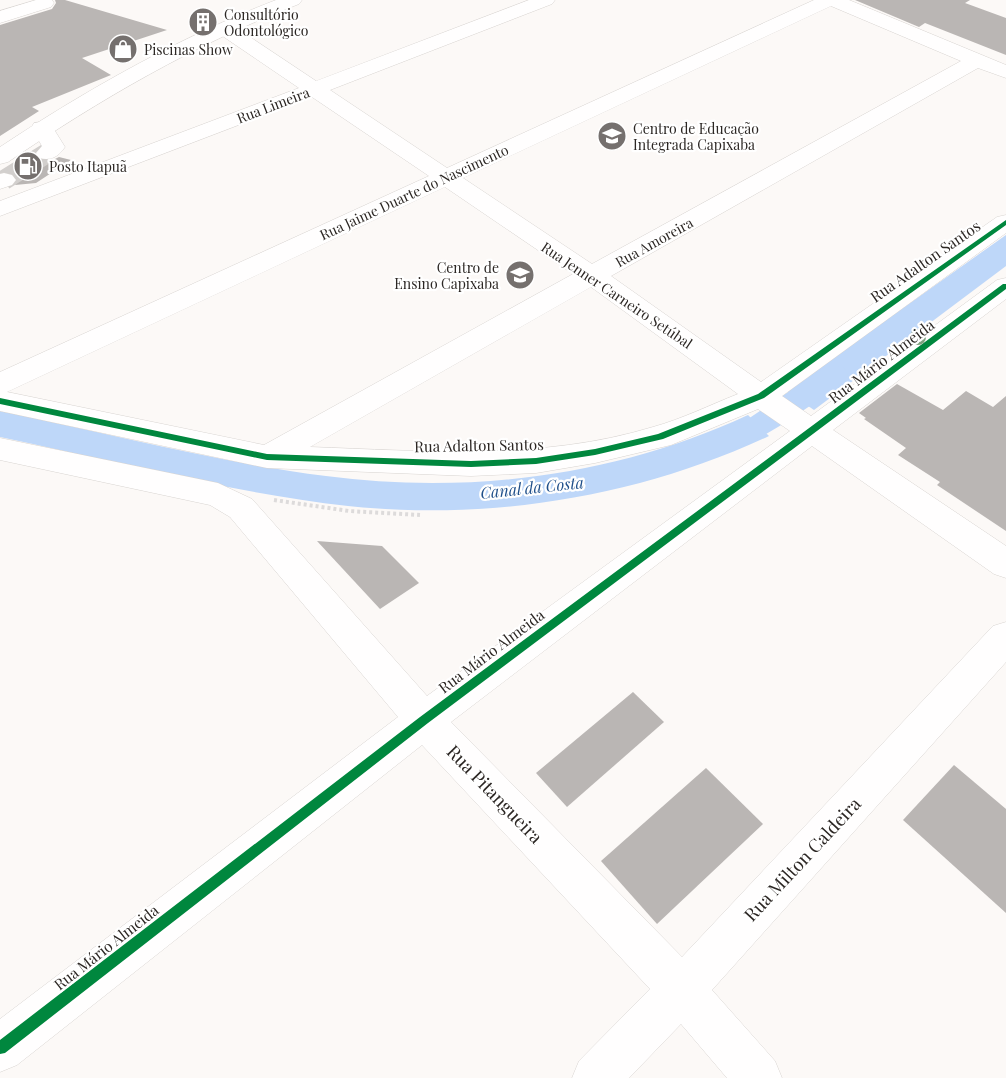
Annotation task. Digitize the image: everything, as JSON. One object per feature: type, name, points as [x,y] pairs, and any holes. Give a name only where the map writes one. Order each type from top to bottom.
[{"type":"street","points":[[0,157],[42,128],[109,88],[225,29],[293,0]]},
{"type":"street","name":"Rua Limeira","points":[[0,208],[546,0]]},
{"type":"street","points":[[831,0],[1006,72]]},
{"type":"street","name":"Rua Jaime Duarte do Nascimento","points":[[0,384],[831,0]]},
{"type":"street","points":[[0,17],[45,3]]},
{"type":"street","name":"Rua Jenner Carneiro Setúbal","points":[[225,29],[593,276],[806,427],[1006,564]]},
{"type":"street","name":"Rua Amoreira","points":[[267,457],[977,60]]},
{"type":"street","points":[[42,128],[54,147],[47,153]]},
{"type":"street","name":"Rua Adalton Santos","points":[[0,401],[267,457],[471,464],[536,462],[595,452],[660,436],[765,398],[1006,222]]},
{"type":"street","name":"Rua Mário Almeida","points":[[0,1048],[806,427],[1006,286]]},
{"type":"street","points":[[0,449],[255,502]]},
{"type":"street","name":"Rua Pitangueira","points":[[255,502],[424,720],[682,990],[758,1078]]},
{"type":"street","name":"Rua Milton Caldeira","points":[[596,1078],[682,990],[1006,637]]},
{"type":"path","points":[[255,502],[420,515]]},
{"type":"water","points":[[1006,235],[1006,266],[814,410],[786,391]]},
{"type":"water","points":[[0,411],[285,470],[380,481],[433,483],[487,481],[594,466],[647,453],[698,436],[748,415],[769,436],[668,475],[563,500],[510,507],[402,510],[348,506],[260,493],[0,437]]},
{"type":"building","points":[[55,0],[65,0],[167,30],[82,58],[111,75],[32,107],[39,111],[0,136],[0,25],[52,9],[56,3]]},
{"type":"building","points":[[855,0],[970,0],[965,3],[1006,18],[1006,55],[925,23],[919,27]]},
{"type":"building","points":[[34,152],[39,160],[51,161],[59,157],[71,160],[36,183],[15,185],[18,179],[13,173],[4,171]]},
{"type":"building","points":[[897,384],[943,410],[966,391],[993,407],[1006,396],[1006,531],[937,485],[940,482],[898,455],[906,448],[864,419],[866,418],[859,413]]},
{"type":"building","points":[[317,541],[382,546],[419,583],[380,609]]},
{"type":"building","points":[[633,692],[664,722],[567,807],[536,773]]},
{"type":"building","points":[[954,765],[1006,809],[1006,913],[903,820]]},
{"type":"building","points":[[706,768],[763,824],[657,924],[601,861]]},
{"type":"waterway","name":"Canal da Costa","points":[[719,443],[758,426],[834,375]]},
{"type":"tunnel","points":[[4,180],[47,153]]},
{"type":"cycle path","points":[[0,401],[267,457],[471,464],[536,461],[595,452],[660,437],[761,396],[1006,222]]},
{"type":"cycle path","points":[[0,1048],[424,720],[1006,286]]},
{"type":"place","name":"Consultório Odontológico","points":[[203,22]]},
{"type":"place","name":"Piscinas Show","points":[[123,49]]},
{"type":"place","name":"Centro de Educação Integrada Capixaba","points":[[612,136]]},
{"type":"place","name":"Posto Itapuã","points":[[28,166]]},
{"type":"place","name":"Centro de Ensino Capixaba","points":[[520,275]]}]
